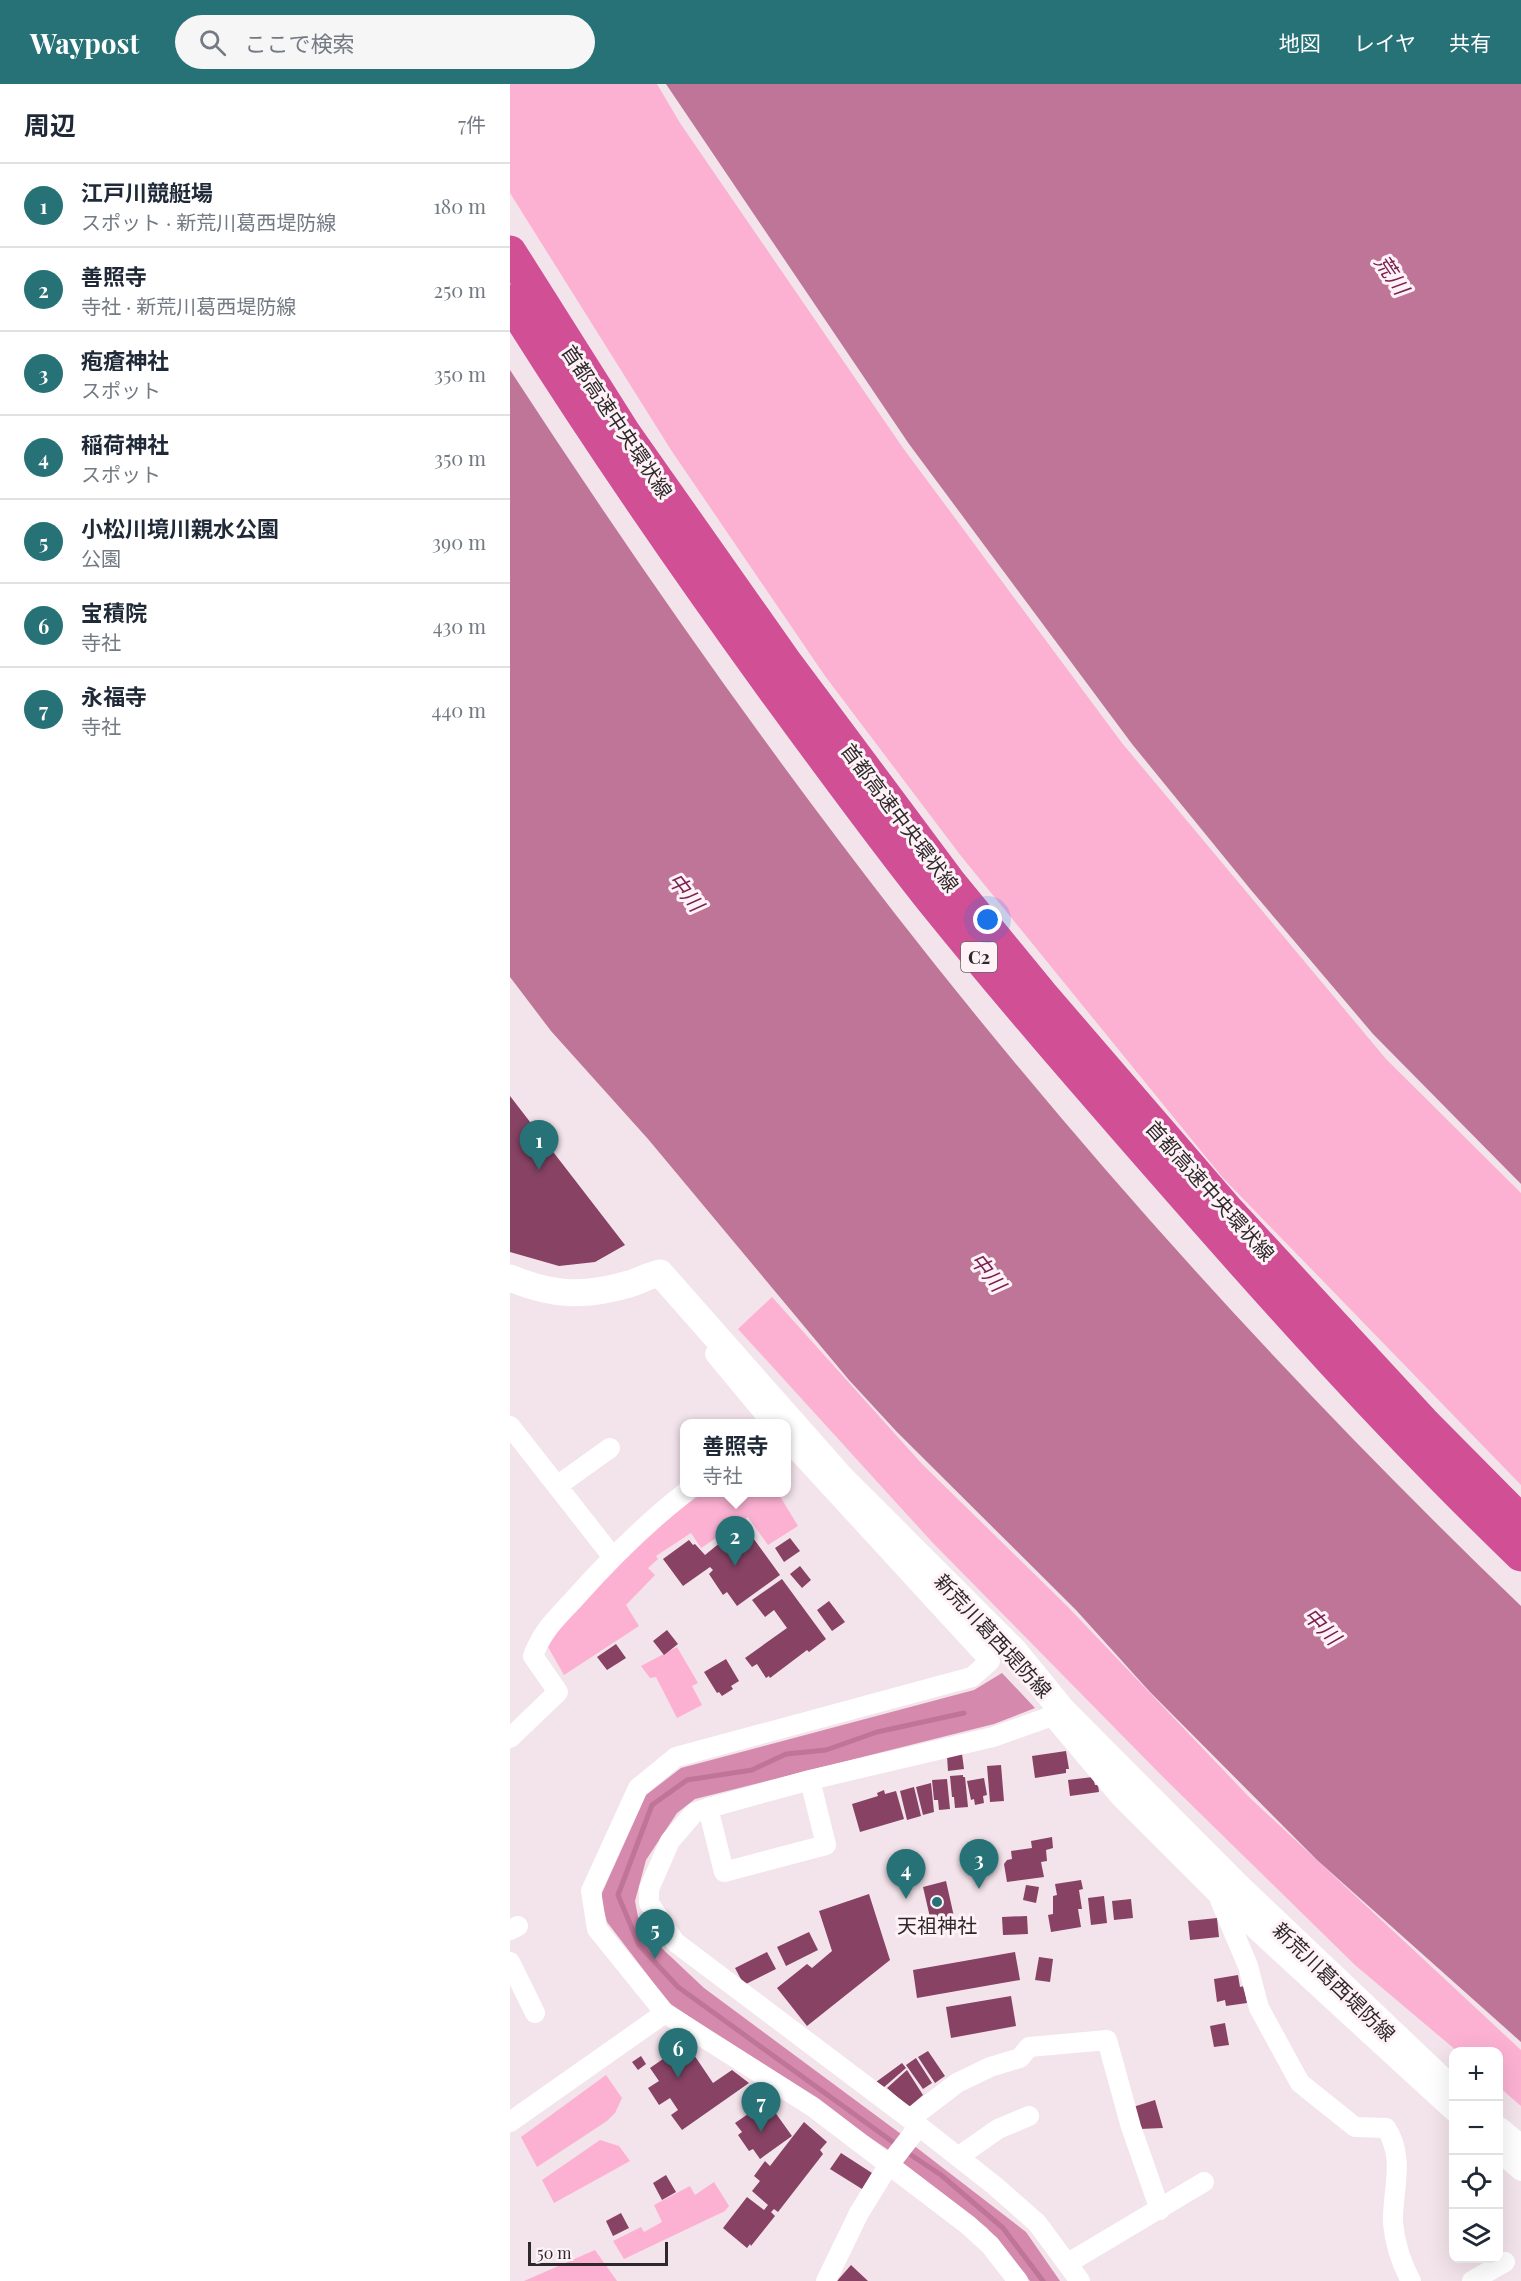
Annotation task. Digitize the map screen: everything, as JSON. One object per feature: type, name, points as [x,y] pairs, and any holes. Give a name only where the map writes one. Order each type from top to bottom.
[{"type":"highway","name":"首都高速中央環状線","points":[[510,252],[625,435],[784,660],[951,884],[1049,1004],[1229,1212],[1416,1413],[1521,1521]]},
{"type":"highway","name":"首都高速中央環状線","points":[[510,301],[706,597],[847,790],[934,903],[1026,1014],[1213,1229],[1405,1439],[1521,1555]]},
{"type":"main road","name":"新荒川葛西堤防線","points":[[649,1275],[660,1273],[789,1419]]},
{"type":"main road","points":[[510,1278],[577,1295],[625,1286],[649,1275]]},
{"type":"main road","name":"新荒川葛西堤防線","points":[[791,1421],[841,1478],[860,1508],[1014,1651],[1057,1713],[1449,2087]]},
{"type":"main road","points":[[1503,2134],[1521,2149]]},
{"type":"street","points":[[649,1275],[768,1419]]},
{"type":"street","points":[[510,1426],[612,1556]]},
{"type":"street","points":[[791,1444],[860,1508],[990,1661],[972,1677],[676,1757],[638,1788],[591,1891],[597,1929],[665,2013],[813,2107],[892,2161],[990,2245],[1018,2281]]},
{"type":"street","points":[[557,1486],[610,1448]]},
{"type":"street","points":[[510,1738],[558,1692],[533,1656],[541,1636],[612,1556],[680,1497]]},
{"type":"street","points":[[1080,2281],[1037,2223],[958,2157],[913,2127],[675,1942],[649,1903],[649,1889],[670,1841],[693,1813],[810,1780],[993,1737],[1057,1713],[1121,1798],[1219,1896],[1449,2107]]},
{"type":"street","points":[[708,1808],[724,1872],[826,1845],[810,1780]]},
{"type":"street","points":[[1219,1896],[1222,1909],[1248,1966],[1259,2008],[1300,2083],[1355,2127],[1386,2128],[1395,2141],[1398,2178],[1393,2221],[1402,2266],[1411,2281]]},
{"type":"street","points":[[510,1962],[535,2013]]},
{"type":"street","points":[[510,2122],[665,2013]]},
{"type":"street","points":[[826,2281],[859,2213],[913,2127],[957,2083],[990,2067],[1020,2058],[1029,2047],[1107,2040],[1131,2127],[1160,2210]]},
{"type":"street","points":[[958,2157],[998,2129],[1029,2116]]},
{"type":"street","points":[[1503,2155],[1521,2171]]},
{"type":"street","points":[[1068,2263],[1160,2210],[1204,2181]]},
{"type":"street","points":[[1472,2281],[1505,2262]]},
{"type":"shaded area","points":[[510,84],[657,84],[680,123],[903,448],[1122,743],[1386,1059],[1521,1193],[1521,1485],[1223,1178],[961,856],[825,676],[671,450],[510,193]]},
{"type":"shaded area","points":[[772,1297],[922,1464],[1068,1607],[1250,1798],[1521,2050],[1521,2106],[1503,2090],[1503,2047],[1452,2047],[1355,1965],[1164,1778],[932,1542],[738,1329]]},
{"type":"shaded area","points":[[698,1497],[780,1497],[798,1526],[768,1545],[748,1517],[701,1548],[691,1533],[656,1556],[658,1559],[648,1568],[655,1575],[626,1605],[639,1626],[564,1675],[548,1647],[554,1635],[643,1539]]},
{"type":"shaded area","points":[[677,1647],[698,1683],[692,1686],[702,1705],[677,1718],[656,1677],[650,1678],[641,1666]]},
{"type":"shaded area","points":[[1002,1673],[1035,1708],[994,1724],[695,1799],[677,1813],[646,1860],[635,1901],[638,1917],[652,1939],[704,1988],[905,2137],[890,2151],[669,2003],[607,1922],[602,1904],[602,1893],[646,1795],[681,1768],[974,1690]]},
{"type":"shaded area","points":[[606,2075],[622,2098],[615,2113],[607,2121],[537,2167],[521,2137]]},
{"type":"shaded area","points":[[600,2140],[619,2146],[630,2161],[554,2203],[542,2180]]},
{"type":"shaded area","points":[[908,2141],[1026,2232],[1060,2281],[1030,2281],[987,2228],[896,2158]]},
{"type":"shaded area","points":[[714,2182],[729,2206],[725,2211],[624,2259],[613,2241],[641,2227],[644,2232],[662,2222],[654,2205],[690,2186],[695,2195]]},
{"type":"shaded area","points":[[595,2250],[617,2281],[524,2281]]},
{"type":"water","name":"荒川","points":[[666,84],[1521,84],[1521,1184],[1373,1034],[1132,744],[909,444]]},
{"type":"water","name":"中川","points":[[510,370],[650,578],[746,715],[845,849],[969,1006],[1043,1096],[1196,1272],[1356,1442],[1521,1606],[1521,2042],[1317,1860],[1150,1692],[1076,1610],[897,1432],[849,1380],[648,1139],[551,1031],[510,977]]},
{"type":"building","points":[[510,1096],[625,1245],[595,1262],[559,1266],[510,1252]]},
{"type":"building","points":[[743,1524],[780,1575],[737,1606],[727,1592],[723,1595],[709,1574],[713,1570],[710,1567],[683,1586],[663,1559],[689,1540],[705,1555]]},
{"type":"building","points":[[790,1538],[800,1551],[784,1562],[775,1548]]},
{"type":"building","points":[[800,1566],[811,1580],[802,1588],[790,1574]]},
{"type":"building","points":[[782,1579],[826,1639],[809,1652],[807,1650],[770,1678],[769,1676],[766,1678],[757,1664],[752,1667],[745,1658],[787,1628],[774,1610],[765,1617],[752,1600]]},
{"type":"building","points":[[829,1601],[845,1622],[832,1631],[817,1610]]},
{"type":"building","points":[[667,1630],[678,1644],[664,1655],[653,1641]]},
{"type":"building","points":[[616,1644],[626,1658],[607,1670],[597,1657]]},
{"type":"building","points":[[726,1659],[739,1681],[731,1686],[733,1689],[722,1696],[719,1692],[717,1693],[704,1672]]},
{"type":"building","points":[[1066,1751],[1069,1769],[1066,1769],[1066,1773],[1035,1778],[1032,1756]]},
{"type":"building","points":[[962,1754],[964,1769],[948,1771],[947,1756]]},
{"type":"building","points":[[1001,1765],[1004,1801],[990,1802],[987,1766]]},
{"type":"building","points":[[963,1775],[968,1807],[955,1808],[950,1776]]},
{"type":"building","points":[[1093,1777],[1099,1792],[1070,1796],[1068,1780]]},
{"type":"building","points":[[984,1778],[987,1795],[983,1796],[984,1803],[975,1805],[974,1799],[971,1800],[967,1781]]},
{"type":"building","points":[[947,1779],[950,1809],[939,1810],[938,1800],[934,1800],[932,1780]]},
{"type":"building","points":[[931,1783],[934,1812],[923,1815],[916,1787]]},
{"type":"building","points":[[914,1787],[921,1816],[907,1820],[900,1791]]},
{"type":"building","points":[[884,1790],[885,1794],[896,1791],[904,1819],[860,1832],[852,1804],[878,1796],[877,1793]]},
{"type":"building","points":[[1052,1837],[1053,1848],[1046,1850],[1047,1861],[1041,1862],[1044,1877],[1007,1882],[1004,1864],[1007,1860],[1012,1859],[1011,1851],[1032,1848],[1031,1841]]},
{"type":"building","points":[[1081,1880],[1083,1889],[1079,1890],[1082,1909],[1078,1909],[1081,1927],[1051,1932],[1048,1915],[1053,1914],[1053,1896],[1057,1895],[1055,1884]]},
{"type":"building","points":[[946,1881],[955,1921],[932,1926],[923,1887]]},
{"type":"building","points":[[1026,1885],[1039,1887],[1036,1903],[1023,1900]]},
{"type":"building","points":[[869,1894],[890,1960],[807,2026],[777,1988],[807,1964],[812,1968],[832,1951],[819,1911]]},
{"type":"building","points":[[1104,1896],[1107,1923],[1091,1925],[1088,1898]]},
{"type":"building","points":[[1131,1899],[1133,1918],[1114,1920],[1112,1901]]},
{"type":"building","points":[[1027,1916],[1028,1934],[1003,1935],[1002,1917]]},
{"type":"building","points":[[1217,1918],[1219,1937],[1190,1940],[1188,1921]]},
{"type":"building","points":[[809,1932],[818,1950],[786,1966],[777,1947]]},
{"type":"building","points":[[767,1952],[776,1969],[744,1985],[735,1968]]},
{"type":"building","points":[[1015,1952],[1020,1980],[917,1998],[913,1970]]},
{"type":"building","points":[[1039,1957],[1053,1959],[1050,1982],[1035,1980]]},
{"type":"building","points":[[1238,1975],[1240,1987],[1244,1986],[1247,2003],[1226,2006],[1225,2000],[1217,2002],[1214,1979]]},
{"type":"building","points":[[1011,1996],[1016,2026],[951,2038],[946,2007]]},
{"type":"building","points":[[1225,2023],[1229,2045],[1214,2047],[1210,2026]]},
{"type":"building","points":[[686,2043],[713,2083],[732,2070],[749,2083],[682,2130],[671,2115],[678,2110],[670,2098],[659,2105],[648,2088],[659,2081],[650,2068]]},
{"type":"building","points":[[928,2051],[945,2076],[935,2083],[918,2057]]},
{"type":"building","points":[[641,2056],[646,2064],[638,2070],[632,2062]]},
{"type":"building","points":[[916,2058],[932,2083],[923,2089],[906,2065]]},
{"type":"building","points":[[902,2063],[906,2068],[883,2088],[876,2082]]},
{"type":"building","points":[[907,2070],[923,2095],[909,2107],[887,2088]]},
{"type":"building","points":[[1155,2100],[1163,2128],[1140,2129],[1133,2107]]},
{"type":"building","points":[[767,2101],[792,2136],[760,2159],[753,2149],[749,2151],[738,2135],[742,2132],[735,2123]]},
{"type":"building","points":[[804,2122],[827,2142],[820,2150],[823,2154],[778,2212],[774,2209],[771,2212],[775,2216],[747,2248],[723,2228],[747,2197],[764,2210],[768,2205],[752,2191],[760,2181],[754,2176],[765,2161],[770,2166]]},
{"type":"building","points":[[841,2153],[872,2173],[862,2189],[830,2169]]},
{"type":"building","points":[[666,2175],[676,2192],[662,2200],[653,2183]]},
{"type":"building","points":[[621,2213],[629,2228],[613,2236],[606,2221]]},
{"type":"building","points":[[851,2265],[868,2281],[837,2281]]},
{"type":"waterway","points":[[897,2145],[678,1987],[639,1945],[618,1895],[652,1805],[687,1780],[752,1770],[786,1754],[826,1750],[877,1732],[964,1713]]},
{"type":"waterway","points":[[905,2151],[941,2175],[1003,2228],[1043,2281]]},
{"type":"place","name":"江戸川競艇場","points":[[539,1170]]},
{"type":"place","name":"善照寺","points":[[735,1566]]},
{"type":"place","name":"疱瘡神社","points":[[979,1889]]},
{"type":"place","name":"稲荷神社","points":[[906,1899]]},
{"type":"place","name":"天祖神社","points":[[937,1902]]},
{"type":"place","name":"小松川境川親水公園","points":[[655,1959]]},
{"type":"place","name":"宝積院","points":[[678,2078]]},
{"type":"place","name":"永福寺","points":[[761,2132]]}]
